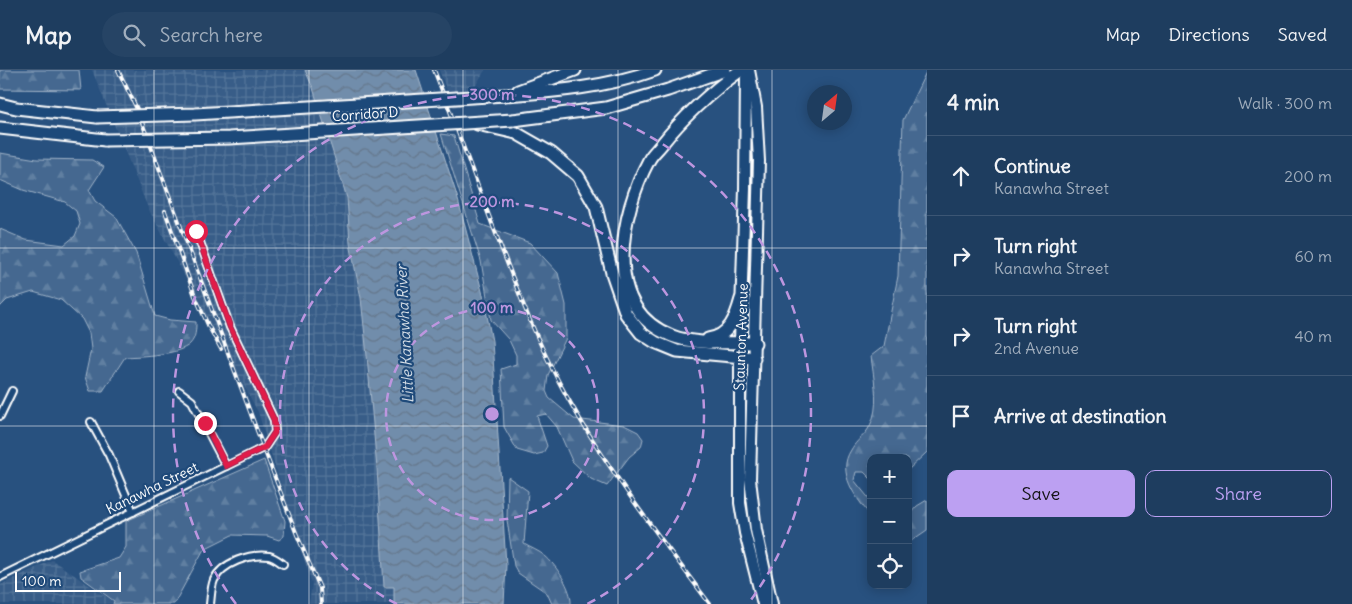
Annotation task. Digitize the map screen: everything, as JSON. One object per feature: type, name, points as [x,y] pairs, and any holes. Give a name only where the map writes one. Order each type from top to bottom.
[{"type":"highway","points":[[505,95],[575,70]]},
{"type":"highway","name":"Corridor D","points":[[0,104],[16,108],[97,117],[195,114],[551,92],[636,77],[655,70]]},
{"type":"highway","name":"Corridor D","points":[[0,128],[105,140],[229,138],[513,120],[606,108],[668,90],[725,70]]},
{"type":"highway","points":[[743,71],[685,118],[650,159],[635,194],[624,229],[622,257],[626,286],[636,307],[642,316],[660,331],[681,339],[694,341],[754,343]]},
{"type":"highway","points":[[472,123],[516,132],[551,153],[578,176],[596,207],[612,273],[623,307],[630,320],[641,333],[655,342],[677,351],[754,358]]},
{"type":"highway","points":[[694,341],[712,338],[728,330],[737,314],[741,298]]},
{"type":"main road","name":"Staunton Avenue","points":[[743,71],[745,189],[740,342],[740,503],[746,540],[763,604]]},
{"type":"main road","name":"Staunton Avenue","points":[[743,71],[756,107],[759,160],[750,479],[756,530],[772,604]]},
{"type":"street","name":"Kanawha Street","points":[[0,577],[265,447],[275,432],[274,420],[230,327],[196,231]]},
{"type":"street","points":[[0,416],[12,391]]},
{"type":"street","points":[[179,391],[192,401],[226,466]]},
{"type":"street","points":[[91,422],[109,455],[133,512]]},
{"type":"street","points":[[210,604],[214,581],[222,570],[233,561],[270,556],[283,564]]},
{"type":"shaded area","points":[[92,70],[305,70],[313,88],[347,198],[350,243],[361,298],[367,356],[377,469],[384,586],[394,587],[394,604],[309,604],[312,584],[258,412],[148,208]]},
{"type":"shaded area","points":[[439,70],[485,70],[464,105],[453,107]]},
{"type":"shaded area","points":[[52,560],[114,602],[113,604],[0,604],[0,585]]},
{"type":"green space","points":[[0,70],[79,70],[81,90],[0,89]]},
{"type":"green space","points":[[927,70],[927,452],[912,466],[912,454],[867,454],[867,475],[864,472],[856,472],[854,480],[867,496],[867,511],[850,485],[846,467],[851,450],[866,433],[875,411],[875,387],[871,356],[884,346],[898,276],[903,120]]},
{"type":"green space","points":[[441,134],[454,136],[480,224],[530,243],[558,273],[566,305],[566,338],[548,375],[546,391],[549,398],[574,419],[624,425],[638,432],[643,439],[641,447],[629,457],[607,486],[591,479],[572,461],[557,427],[546,414],[537,416],[547,446],[543,453],[534,455],[517,450],[504,427],[501,369],[516,364],[516,355],[509,340],[491,320],[481,261]]},
{"type":"green space","points":[[0,153],[37,159],[92,160],[104,167],[89,190],[95,201],[116,217],[136,253],[155,316],[170,320],[196,322],[195,336],[192,342],[185,348],[169,353],[125,357],[103,391],[90,391],[85,377],[91,349],[89,333],[82,319],[61,300],[33,292],[7,300],[0,307],[0,229],[26,240],[64,245],[75,236],[80,224],[76,211],[65,202],[23,190],[0,180]]},
{"type":"green space","points":[[264,460],[285,521],[284,536],[279,540],[267,536],[232,535],[204,549],[174,604],[113,604],[114,601],[81,577],[80,571],[119,558],[126,547],[126,521]]},
{"type":"green space","points":[[508,477],[528,491],[524,544],[543,554],[554,565],[569,591],[571,604],[552,604],[547,593],[518,573],[514,566],[507,520]]},
{"type":"green space","points":[[927,500],[927,530],[912,540],[912,512]]},
{"type":"water","name":"Little Kanawha River","points":[[305,70],[416,70],[457,196],[483,295],[492,341],[506,565],[504,604],[394,604],[394,587],[384,587],[377,469],[367,356],[361,298],[350,243],[347,198],[313,88]]},
{"type":"railway","points":[[118,70],[137,109],[259,436],[297,535],[320,588],[321,604]]},
{"type":"railway","points":[[434,70],[516,287],[532,326],[559,382],[611,468],[710,604]]},
{"type":"railway","points":[[165,211],[195,296],[221,349]]},
{"type":"route","points":[[196,231],[230,327],[269,407],[274,420],[275,432],[265,447],[226,466],[205,423]]}]
